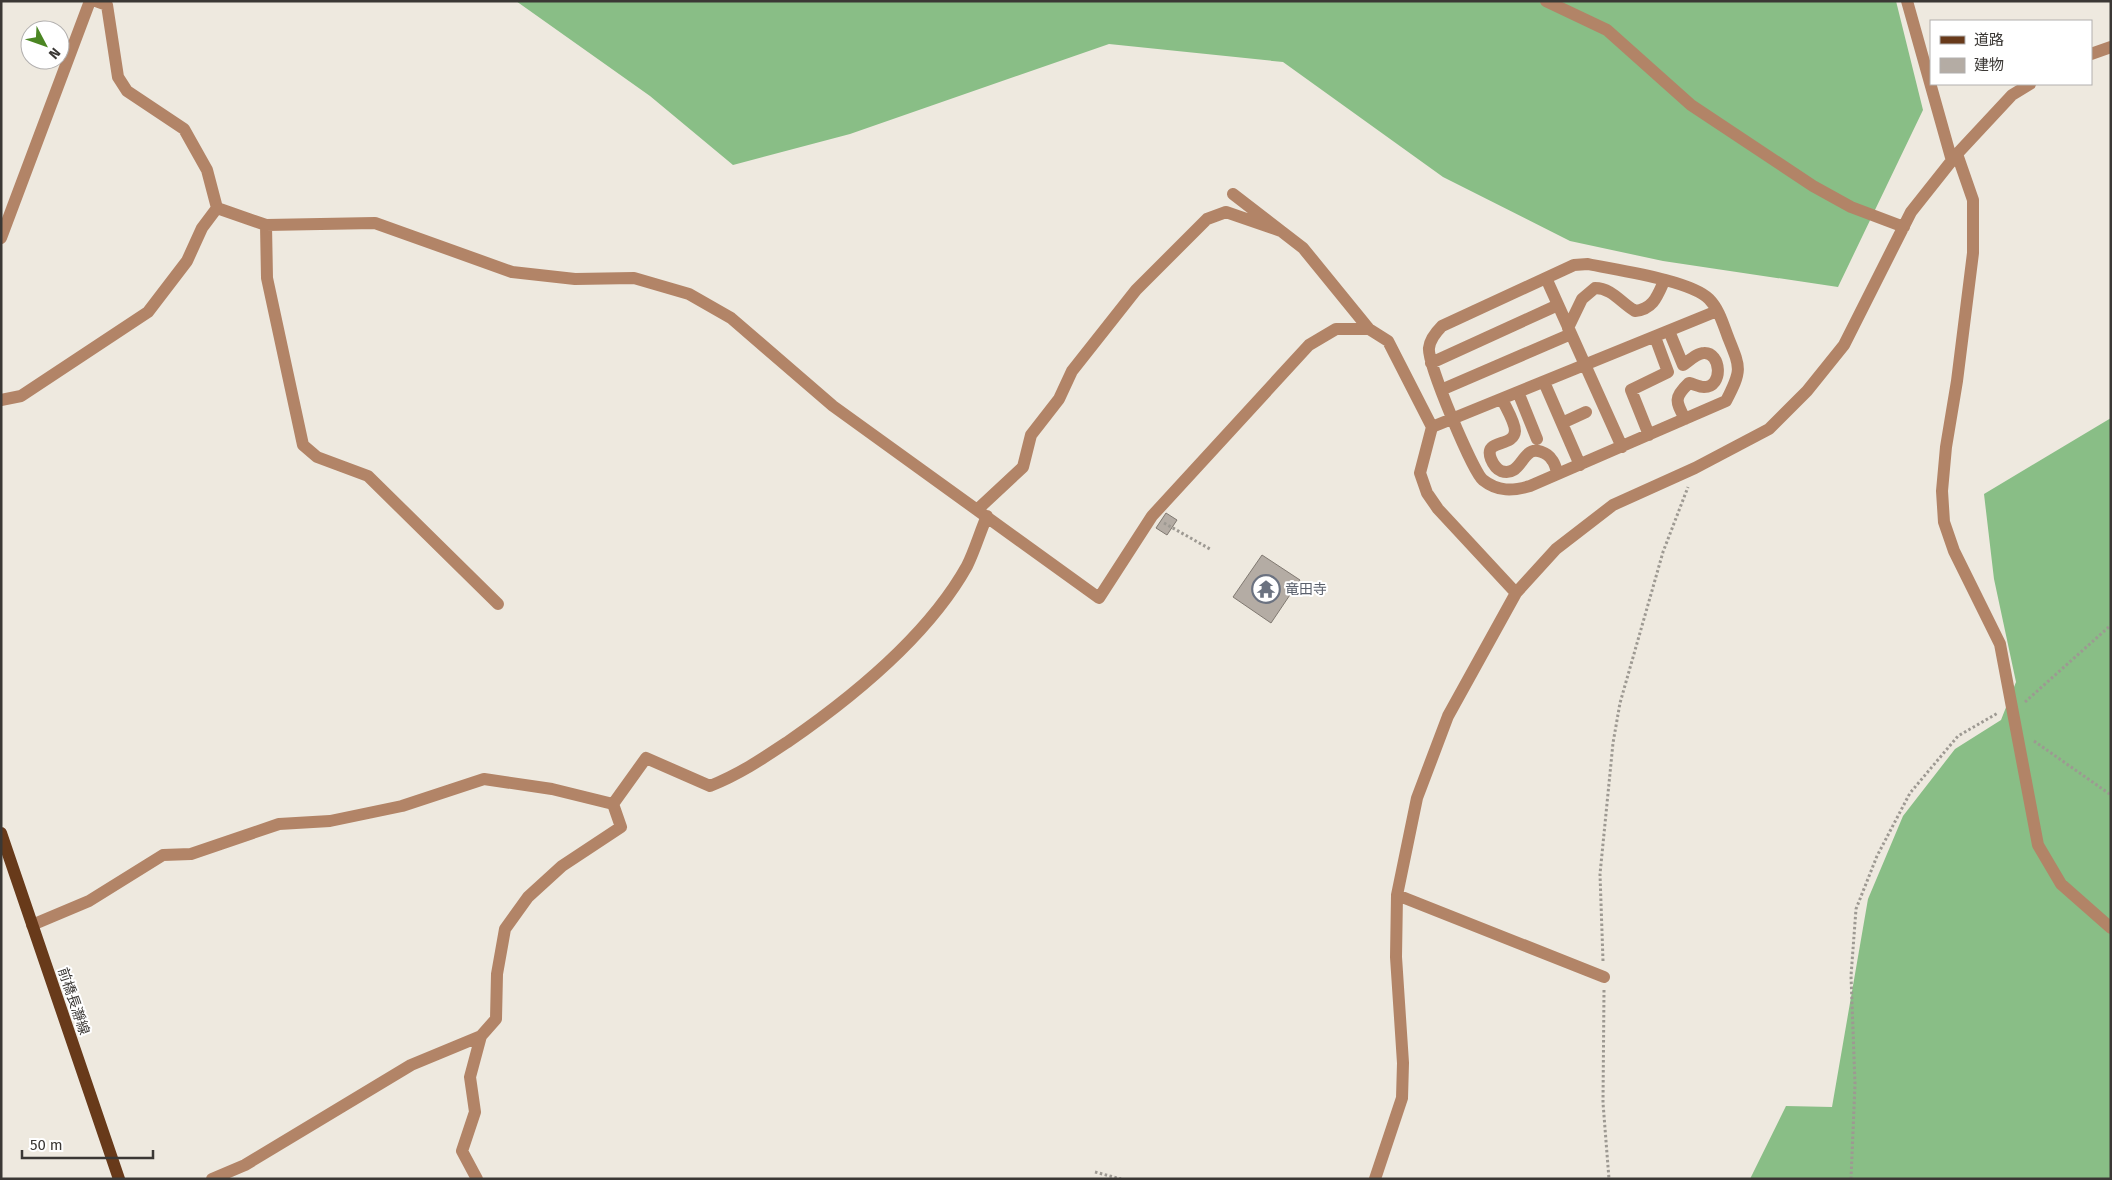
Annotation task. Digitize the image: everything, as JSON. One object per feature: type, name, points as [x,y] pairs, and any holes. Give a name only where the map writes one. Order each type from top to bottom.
[{"type":"main road","name":"前橋長瀞線","points":[[1,834],[119,1179]]},
{"type":"street","points":[[1,238],[90,1]]},
{"type":"street","points":[[96,1],[107,6],[118,77],[127,91],[184,129],[206,170],[217,208]]},
{"type":"street","points":[[1546,1],[1608,30],[1691,105],[1812,186],[1851,208],[1904,227]]},
{"type":"street","points":[[1906,1],[1930,78]]},
{"type":"street","points":[[2092,54],[2111,47]]},
{"type":"street","points":[[1932,85],[1955,158],[1973,200],[1973,253],[1957,381],[1946,447],[1942,491],[1944,522],[1954,551],[2000,644],[2038,844],[2061,884],[2111,928]]},
{"type":"street","points":[[1375,1179],[1402,1098],[1403,1063],[1396,957],[1397,895],[1417,798],[1448,716],[1516,593],[1556,549],[1613,505],[1695,468],[1769,429],[1807,391],[1844,345],[1911,212],[1955,158],[2012,95],[2028,85]]},
{"type":"street","points":[[1232,194],[1303,248],[1369,329],[1388,341],[1432,427],[1420,473],[1427,493],[1438,509],[1516,593]]},
{"type":"street","points":[[217,208],[266,225],[375,223],[512,272],[575,280],[634,278],[689,294],[731,318],[833,406],[1099,598],[1152,516],[1309,345],[1336,329],[1369,329]]},
{"type":"street","points":[[1,400],[21,396],[148,312],[187,261],[202,228],[217,208]]},
{"type":"street","points":[[613,804],[646,758],[710,786],[736,775],[820,719],[861,686],[906,645],[941,604],[967,565],[982,513],[1023,467],[1031,435],[1059,399],[1072,371],[1136,290],[1208,219],[1226,212],[1281,231]]},
{"type":"street","points":[[266,225],[267,278],[303,445],[318,457],[368,476],[498,604]]},
{"type":"street","points":[[1574,264],[1588,264],[1664,281],[1688,288],[1708,298],[1718,311],[1738,362],[1738,377],[1726,401],[1558,474],[1515,490],[1502,490],[1490,485],[1481,478],[1452,419],[1431,363],[1429,347],[1434,336],[1442,326],[1546,278],[1574,264]]},
{"type":"street","points":[[1546,278],[1622,447]]},
{"type":"street","points":[[1440,390],[1570,331],[1582,299],[1595,288],[1600,288],[1615,295],[1634,311],[1645,310],[1657,297],[1664,281]]},
{"type":"street","points":[[1431,363],[1558,305]]},
{"type":"street","points":[[1432,427],[1718,311]]},
{"type":"street","points":[[1669,331],[1683,364],[1700,354],[1706,353],[1712,355],[1719,373],[1711,385],[1704,387],[1689,384],[1679,393],[1677,404],[1684,420]]},
{"type":"street","points":[[1649,435],[1631,390],[1668,372],[1655,337]]},
{"type":"street","points":[[1544,382],[1580,464]]},
{"type":"street","points":[[1518,392],[1538,439]]},
{"type":"street","points":[[1502,399],[1515,430],[1513,437],[1496,443],[1492,448],[1490,453],[1491,459],[1496,468],[1503,472],[1511,471],[1518,467],[1529,453],[1536,451],[1544,452],[1552,460],[1558,474]]},
{"type":"street","points":[[1562,423],[1586,412]]},
{"type":"street","points":[[32,925],[88,901],[163,855],[191,854],[279,824],[330,821],[402,806],[484,779],[552,789],[613,804]]},
{"type":"street","points":[[476,1179],[462,1151],[475,1112],[470,1077],[481,1036],[496,1019],[497,974],[505,929],[528,897],[562,866],[621,827],[613,804]]},
{"type":"street","points":[[1397,895],[1604,977]]},
{"type":"street","points":[[212,1179],[245,1165],[411,1064],[481,1036]]},
{"type":"path","points":[[1609,1179],[1603,1103],[1604,977],[1600,874],[1613,743],[1620,703],[1663,552],[1695,468]]},
{"type":"path","points":[[1160,520],[1210,549]]},
{"type":"path","points":[[1851,1179],[1855,1084],[1851,976],[1856,909],[1877,856],[1910,793],[1958,736],[2012,705],[2026,702],[2111,625]]},
{"type":"path","points":[[2016,729],[2111,795]]},
{"type":"path","points":[[1095,1172],[1121,1179]]},
{"type":"green space","points":[[516,1],[1896,1],[1923,110],[1838,287],[1663,261],[1570,241],[1443,177],[1283,62],[1109,44],[850,134],[733,165],[650,96]]},
{"type":"green space","points":[[2111,418],[2111,1179],[1750,1179],[1786,1106],[1832,1107],[1868,899],[1903,816],[1955,749],[2001,720],[2016,682],[1994,579],[1984,494]]},
{"type":"building","points":[[1166,513],[1177,520],[1167,535],[1156,528]]},
{"type":"building","name":"竜田寺","points":[[1262,555],[1300,580],[1271,623],[1233,597]]},
{"type":"place","name":"竜田寺","points":[[1266,589]]}]
